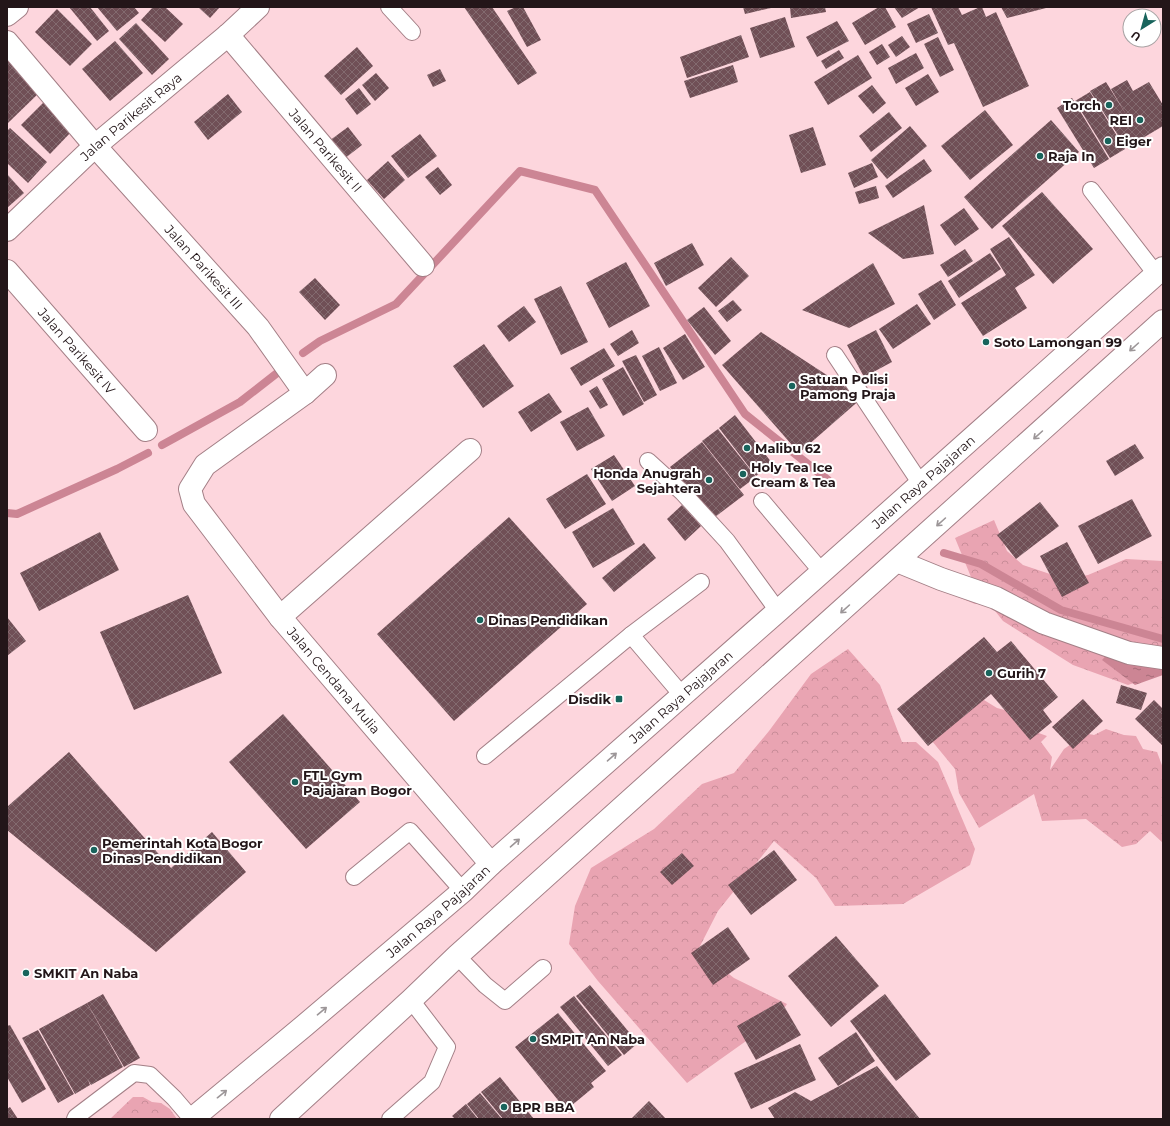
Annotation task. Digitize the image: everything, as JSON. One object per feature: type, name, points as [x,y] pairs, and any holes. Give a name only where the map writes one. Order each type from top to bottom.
[{"type":"main road","points":[[7,15],[17,7]]},
{"type":"main road","name":"Jalan Parikesit Raya","points":[[7,230],[95,146],[258,7]]},
{"type":"main road","name":"Jalan Parikesit II","points":[[228,34],[423,265]]},
{"type":"main road","name":"Jalan Parikesit III","points":[[7,42],[95,146],[258,327],[305,393]]},
{"type":"main road","name":"Jalan Parikesit IV","points":[[7,271],[146,430]]},
{"type":"main road","name":"Jalan Raya Pajajaran","points":[[192,1119],[463,891],[491,864],[822,572],[1159,271]]},
{"type":"main road","points":[[281,1119],[457,956],[1163,321]]},
{"type":"main road","points":[[305,393],[324,375]]},
{"type":"main road","name":"Jalan Cendana Mulia","points":[[305,393],[205,465],[190,489],[194,504],[204,520],[280,617],[491,864]]},
{"type":"main road","points":[[280,617],[470,450]]},
{"type":"main road","points":[[897,561],[941,579],[996,598],[1044,623],[1129,653],[1163,658]]},
{"type":"lane","points":[[389,7],[412,32]]},
{"type":"lane","points":[[1091,190],[1159,271]]},
{"type":"lane","points":[[835,355],[921,484]]},
{"type":"lane","points":[[648,461],[682,492],[727,541],[778,611]]},
{"type":"lane","points":[[762,501],[822,572]]},
{"type":"lane","points":[[485,756],[631,635],[701,582]]},
{"type":"lane","points":[[631,635],[682,695]]},
{"type":"lane","points":[[354,877],[410,831],[463,891]]},
{"type":"lane","points":[[457,956],[486,985],[505,1001],[543,968]]},
{"type":"lane","points":[[390,1119],[432,1082],[447,1047],[411,1000]]},
{"type":"lane","points":[[75,1119],[134,1073],[150,1075],[174,1098],[192,1119]]},
{"type":"green space","points":[[994,520],[1007,551],[1023,565],[1065,579],[1088,575],[1126,559],[1163,561],[1163,670],[1128,685],[1073,665],[1003,621],[988,602],[975,604],[946,592],[939,574],[971,577],[955,538]]},
{"type":"green space","points":[[848,649],[880,685],[902,742],[916,742],[938,762],[975,849],[970,865],[903,904],[835,906],[816,878],[774,841],[718,911],[698,950],[734,978],[787,1004],[777,1019],[687,1083],[598,981],[569,944],[575,906],[591,868],[654,829],[702,784],[734,773],[769,731],[811,674]]},
{"type":"green space","points":[[984,700],[997,708],[1020,714],[1022,727],[1047,736],[1041,742],[1052,757],[1050,770],[1064,749],[1074,742],[1078,732],[1094,735],[1106,729],[1124,735],[1136,736],[1143,749],[1157,752],[1163,768],[1163,843],[1150,831],[1136,844],[1122,847],[1086,819],[1042,821],[1034,794],[979,828],[959,793],[955,769],[918,724]]},
{"type":"green space","points":[[133,1097],[143,1097],[152,1102],[161,1103],[170,1109],[177,1119],[110,1119]]},
{"type":"water","points":[[1112,649],[1163,660],[1163,675],[1135,685],[1102,660]]},
{"type":"building","points":[[69,7],[90,7],[109,31],[97,41]]},
{"type":"building","points":[[97,7],[134,7],[139,13],[117,31]]},
{"type":"building","points":[[153,7],[165,7],[183,24],[165,42],[141,20]]},
{"type":"building","points":[[198,7],[220,7],[210,18]]},
{"type":"building","points":[[464,7],[492,7],[537,73],[518,85]]},
{"type":"building","points":[[516,7],[523,7],[541,40],[527,47],[507,11]]},
{"type":"building","points":[[743,7],[771,7],[771,8],[745,14]]},
{"type":"building","points":[[790,7],[825,7],[826,12],[791,18]]},
{"type":"building","points":[[879,7],[885,7],[896,27],[865,45],[852,23]]},
{"type":"building","points":[[894,7],[920,7],[902,18]]},
{"type":"building","points":[[931,7],[958,7],[962,15],[982,7],[986,17],[996,12],[1029,86],[983,107],[954,43],[948,45]]},
{"type":"building","points":[[1001,7],[1046,7],[1046,8],[1007,18]]},
{"type":"building","points":[[57,9],[92,44],[70,66],[35,32]]},
{"type":"building","points":[[929,14],[938,33],[916,43],[907,24]]},
{"type":"building","points":[[785,17],[795,47],[760,58],[750,28]]},
{"type":"building","points":[[837,21],[849,41],[817,57],[806,37]]},
{"type":"building","points":[[136,23],[169,59],[152,75],[119,39]]},
{"type":"building","points":[[741,35],[749,57],[687,78],[680,57]]},
{"type":"building","points":[[902,36],[910,47],[896,57],[888,45]]},
{"type":"building","points":[[938,37],[954,70],[940,77],[924,44]]},
{"type":"building","points":[[115,41],[143,73],[110,101],[82,69]]},
{"type":"building","points":[[882,44],[890,57],[877,65],[869,52]]},
{"type":"building","points":[[357,47],[373,66],[341,95],[324,76]]},
{"type":"building","points":[[839,50],[844,58],[826,69],[821,61]]},
{"type":"building","points":[[916,53],[924,68],[896,84],[888,68]]},
{"type":"building","points":[[7,54],[43,89],[7,124]]},
{"type":"building","points":[[858,55],[872,78],[828,105],[814,82]]},
{"type":"building","points":[[733,65],[738,82],[690,98],[684,81]]},
{"type":"building","points":[[440,69],[446,81],[433,87],[427,75]]},
{"type":"building","points":[[376,73],[389,88],[375,101],[362,85]]},
{"type":"building","points":[[928,74],[939,92],[916,106],[905,88]]},
{"type":"building","points":[[1127,80],[1133,91],[1149,82],[1163,105],[1163,126],[1126,148],[1090,91],[1106,82],[1127,116],[1111,89]]},
{"type":"building","points":[[872,85],[886,103],[873,114],[858,96]]},
{"type":"building","points":[[359,88],[371,104],[357,115],[345,99]]},
{"type":"building","points":[[1090,92],[1125,149],[1110,158],[1075,101]]},
{"type":"building","points":[[228,94],[242,112],[208,140],[194,122]]},
{"type":"building","points":[[1072,98],[1109,159],[1094,168],[1057,108]]},
{"type":"building","points":[[44,102],[73,130],[50,154],[21,125]]},
{"type":"building","points":[[985,110],[1013,145],[970,180],[941,146]]},
{"type":"building","points":[[889,112],[902,128],[871,152],[859,136]]},
{"type":"building","points":[[1051,120],[1079,152],[992,229],[964,197]]},
{"type":"building","points":[[910,126],[927,146],[887,179],[871,160]]},
{"type":"building","points":[[348,127],[362,145],[344,159],[329,141]]},
{"type":"building","points":[[813,127],[826,165],[801,173],[789,135]]},
{"type":"building","points":[[10,128],[47,162],[28,183],[7,163],[7,131]]},
{"type":"building","points":[[420,134],[437,156],[408,178],[391,156]]},
{"type":"building","points":[[924,159],[932,171],[893,198],[885,186]]},
{"type":"building","points":[[388,161],[405,180],[384,199],[367,180]]},
{"type":"building","points":[[872,163],[878,177],[854,188],[848,173]]},
{"type":"building","points":[[438,167],[452,185],[440,195],[425,177]]},
{"type":"building","points":[[7,174],[24,193],[7,208]]},
{"type":"building","points":[[876,186],[879,198],[859,204],[855,192]]},
{"type":"building","points":[[1042,192],[1093,249],[1053,284],[1002,226]]},
{"type":"building","points":[[924,205],[934,254],[903,259],[868,233]]},
{"type":"building","points":[[964,208],[979,229],[955,246],[940,225]]},
{"type":"building","points":[[1009,237],[1035,275],[1015,288],[1027,308],[983,336],[961,303],[1006,275],[990,249]]},
{"type":"building","points":[[692,243],[704,265],[666,286],[654,263]]},
{"type":"building","points":[[965,249],[973,261],[948,277],[940,265]]},
{"type":"building","points":[[990,253],[1001,269],[959,298],[948,281]]},
{"type":"building","points":[[731,257],[749,276],[716,307],[698,288]]},
{"type":"building","points":[[626,262],[650,306],[609,328],[586,283]]},
{"type":"building","points":[[873,263],[895,304],[849,328],[802,310]]},
{"type":"building","points":[[315,278],[340,305],[325,320],[299,292]]},
{"type":"building","points":[[941,280],[956,305],[934,320],[918,294]]},
{"type":"building","points":[[561,286],[588,342],[561,355],[534,299]]},
{"type":"building","points":[[733,300],[742,310],[727,322],[718,311]]},
{"type":"building","points":[[917,304],[931,324],[893,349],[879,329]]},
{"type":"building","points":[[524,306],[536,322],[509,342],[497,326]]},
{"type":"building","points":[[704,307],[731,341],[715,355],[687,320]]},
{"type":"building","points":[[632,330],[639,343],[618,356],[610,344]]},
{"type":"building","points":[[876,330],[892,362],[864,377],[847,345]]},
{"type":"building","points":[[761,332],[862,398],[799,453],[722,365]]},
{"type":"building","points":[[685,334],[705,367],[683,380],[663,348]]},
{"type":"building","points":[[484,344],[514,386],[483,408],[453,366]]},
{"type":"building","points":[[659,347],[677,383],[660,391],[642,356]]},
{"type":"building","points":[[604,348],[615,366],[581,386],[570,368]]},
{"type":"building","points":[[636,355],[657,395],[644,402],[622,361]]},
{"type":"building","points":[[623,367],[644,404],[623,416],[602,379]]},
{"type":"building","points":[[597,386],[608,405],[600,409],[589,391]]},
{"type":"building","points":[[549,393],[562,412],[531,432],[518,412]]},
{"type":"building","points":[[588,407],[605,436],[577,451],[560,422]]},
{"type":"building","points":[[735,415],[772,463],[756,476],[719,428]]},
{"type":"building","points":[[718,429],[756,477],[740,489],[702,441]]},
{"type":"building","points":[[702,442],[744,495],[711,520],[670,467]]},
{"type":"building","points":[[1135,444],[1144,458],[1115,476],[1106,461]]},
{"type":"building","points":[[614,455],[635,486],[612,501],[591,469]]},
{"type":"building","points":[[587,474],[606,504],[565,529],[546,499]]},
{"type":"building","points":[[1132,499],[1152,536],[1098,564],[1078,526]]},
{"type":"building","points":[[1040,502],[1059,526],[1016,559],[997,535]]},
{"type":"building","points":[[682,505],[701,526],[685,541],[667,519]]},
{"type":"building","points":[[613,508],[635,544],[593,568],[572,532]]},
{"type":"building","points":[[509,517],[587,604],[454,721],[377,634]]},
{"type":"building","points":[[100,532],[119,570],[39,611],[20,573]]},
{"type":"building","points":[[1067,542],[1089,583],[1062,597],[1040,556]]},
{"type":"building","points":[[644,543],[656,558],[614,592],[602,578]]},
{"type":"building","points":[[188,595],[222,673],[134,710],[100,632]]},
{"type":"building","points":[[7,617],[26,641],[7,656]]},
{"type":"building","name":"Gurih 7","points":[[984,637],[997,652],[1011,641],[1058,697],[1043,710],[1052,722],[1030,740],[991,694],[928,746],[897,709]]},
{"type":"building","points":[[1121,685],[1147,693],[1141,710],[1116,703]]},
{"type":"building","points":[[1083,699],[1103,721],[1073,749],[1052,727]]},
{"type":"building","points":[[1154,700],[1163,709],[1163,746],[1135,719]]},
{"type":"building","name":"FTL Gym Pajajaran Bogor","points":[[283,714],[360,802],[306,849],[229,762]]},
{"type":"building","name":"Pemerintah Kota Bogor Dinas Pendidikan","points":[[69,752],[171,868],[212,832],[246,872],[156,952],[7,830],[7,807]]},
{"type":"building","points":[[774,850],[797,880],[751,915],[728,885]]},
{"type":"building","points":[[682,853],[694,866],[672,885],[660,872]]},
{"type":"building","points":[[728,927],[750,959],[713,985],[691,953]]},
{"type":"building","points":[[836,936],[879,986],[831,1027],[788,976]]},
{"type":"building","points":[[590,985],[638,1043],[624,1055],[576,996]]},
{"type":"building","points":[[103,994],[140,1058],[124,1067],[87,1003]]},
{"type":"building","points":[[885,994],[931,1054],[896,1081],[850,1021]]},
{"type":"building","points":[[574,996],[622,1055],[608,1066],[560,1007]]},
{"type":"building","points":[[781,1001],[801,1035],[756,1060],[737,1026]]},
{"type":"building","points":[[87,1003],[123,1067],[91,1085],[88,1080],[90,1085],[75,1094],[39,1029]]},
{"type":"building","points":[[558,1013],[606,1071],[591,1083],[594,1087],[566,1110],[515,1047]]},
{"type":"building","points":[[10,1025],[46,1089],[22,1103],[7,1077],[7,1026]]},
{"type":"building","points":[[38,1030],[74,1094],[58,1103],[22,1038]]},
{"type":"building","points":[[856,1032],[875,1061],[838,1086],[818,1058]]},
{"type":"building","points":[[800,1044],[816,1080],[751,1109],[734,1073]]},
{"type":"building","points":[[877,1066],[920,1119],[775,1119],[768,1108],[795,1092],[811,1101]]},
{"type":"building","points":[[500,1077],[534,1119],[503,1119],[481,1092]]},
{"type":"building","points":[[480,1093],[502,1119],[479,1119],[467,1104]]},
{"type":"building","points":[[649,1101],[666,1119],[631,1119]]},
{"type":"building","points":[[466,1104],[478,1119],[455,1119],[452,1116]]},
{"type":"building","points":[[10,1107],[18,1119],[7,1119],[7,1109]]},
{"type":"waterway","points":[[303,353],[320,341],[396,304],[520,171],[595,190],[745,414],[828,480]]},
{"type":"waterway","points":[[162,445],[240,402],[281,370]]},
{"type":"waterway","points":[[7,513],[17,514],[117,469],[148,453]]},
{"type":"waterway","points":[[944,553],[981,564],[1061,610],[1163,639]]},
{"type":"place","name":"Torch","points":[[1109,105]]},
{"type":"place","name":"REI","points":[[1140,120]]},
{"type":"place","name":"Eiger","points":[[1108,141]]},
{"type":"place","name":"Raja In","points":[[1040,156]]},
{"type":"place","name":"Soto Lamongan 99","points":[[986,342]]},
{"type":"place","name":"Satuan Polisi Pamong Praja","points":[[792,386]]},
{"type":"place","name":"Malibu 62","points":[[747,448]]},
{"type":"place","name":"Holy Tea Ice Cream & Tea","points":[[743,474]]},
{"type":"place","name":"Honda Anugrah Sejahtera","points":[[709,480]]},
{"type":"place","name":"Dinas Pendidikan","points":[[480,620]]},
{"type":"place","name":"Gurih 7","points":[[989,673]]},
{"type":"place","name":"Disdik","points":[[619,699]]},
{"type":"place","name":"FTL Gym Pajajaran Bogor","points":[[295,782]]},
{"type":"place","name":"Pemerintah Kota Bogor Dinas Pendidikan","points":[[94,850]]},
{"type":"place","name":"SMKIT An Naba","points":[[26,973]]},
{"type":"place","name":"SMPIT An Naba","points":[[533,1039]]},
{"type":"place","name":"BPR BBA","points":[[504,1107]]}]
